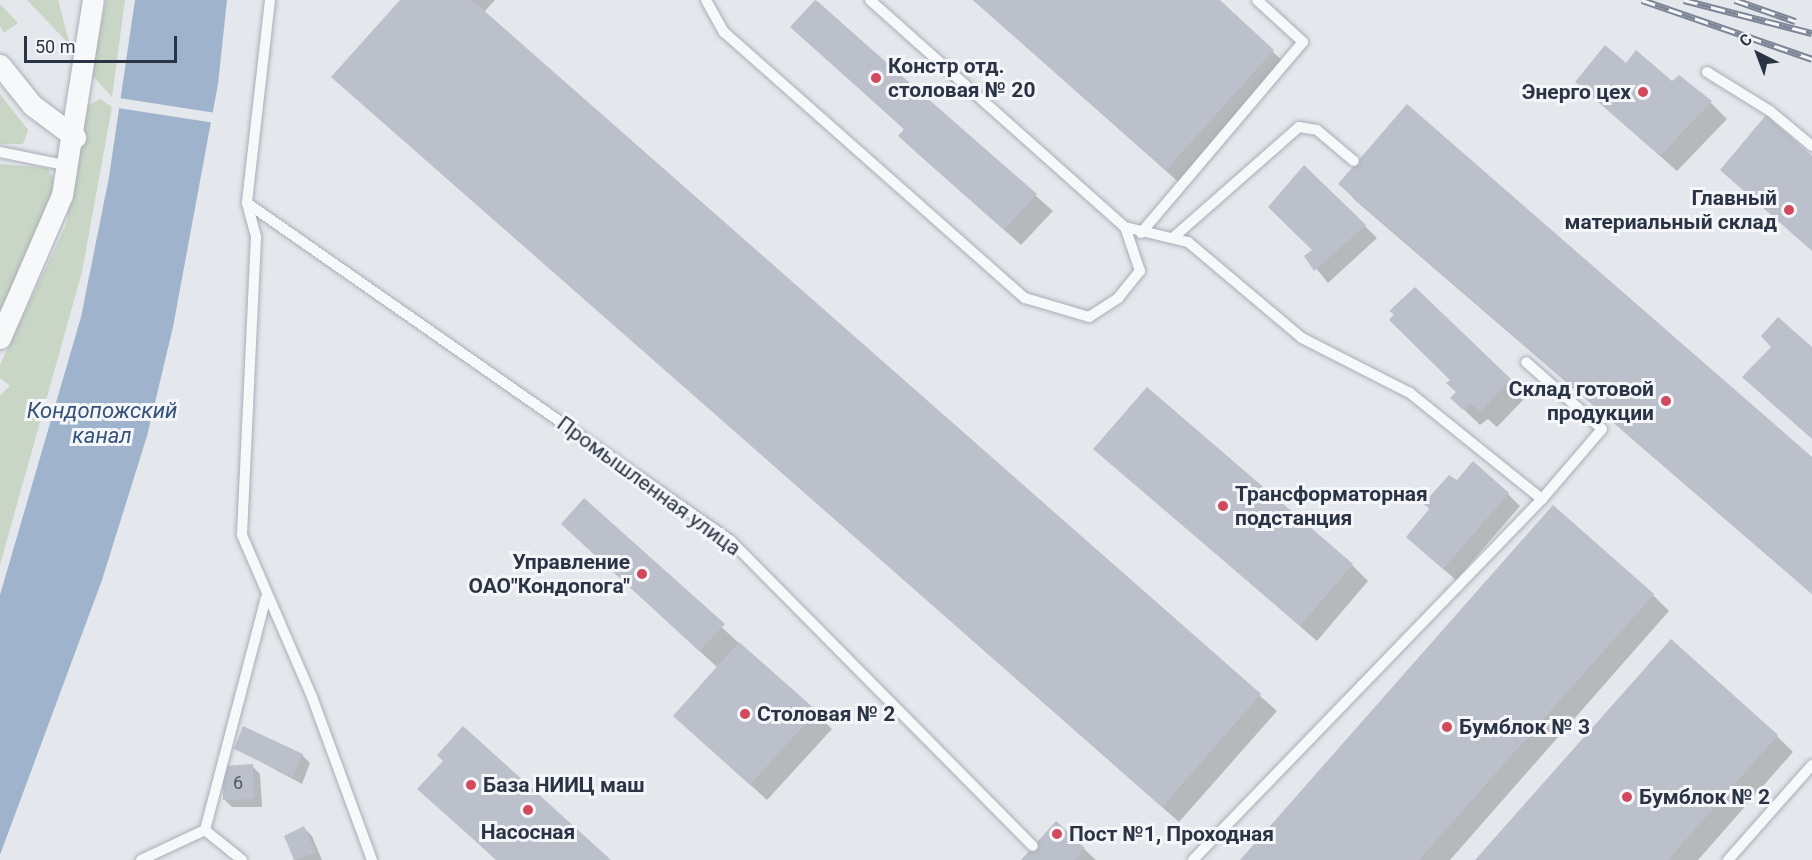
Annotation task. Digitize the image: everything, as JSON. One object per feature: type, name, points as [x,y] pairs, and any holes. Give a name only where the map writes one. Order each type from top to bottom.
[{"type":"street","points":[[0,338],[48,234],[69,166],[93,0]]},
{"type":"street","points":[[0,64],[32,105],[75,137]]},
{"type":"lane","points":[[270,0],[247,203],[256,237],[242,535],[266,598],[312,697],[372,860]]},
{"type":"lane","points":[[706,0],[724,32],[1025,298],[1089,317],[1118,298],[1140,272],[1125,227]]},
{"type":"lane","points":[[870,0],[1125,227],[1141,233],[1175,236],[1302,338],[1410,393],[1542,499]]},
{"type":"lane","points":[[1141,233],[1303,42],[1257,0]]},
{"type":"lane","points":[[1707,72],[1807,137],[1812,146]]},
{"type":"lane","points":[[1175,236],[1299,127],[1317,130],[1354,161]]},
{"type":"lane","points":[[0,152],[69,166]]},
{"type":"lane","name":"Промышленная улица","points":[[247,203],[731,541],[1033,846]]},
{"type":"lane","points":[[1193,860],[1542,499],[1602,429],[1526,362]]},
{"type":"lane","points":[[205,830],[266,598]]},
{"type":"lane","points":[[1728,860],[1812,765]]},
{"type":"lane","points":[[141,860],[205,830]]},
{"type":"lane","points":[[205,830],[242,860]]},
{"type":"green space","points":[[27,0],[58,0],[70,45]]},
{"type":"green space","points":[[106,0],[125,0],[112,97],[92,75]]},
{"type":"green space","points":[[0,4],[18,23],[4,33],[0,26]]},
{"type":"green space","points":[[0,94],[28,130],[23,144],[0,144]]},
{"type":"green space","points":[[100,99],[112,107],[82,272],[0,565],[0,395],[10,386],[0,378],[0,365],[66,225],[87,106]]},
{"type":"green space","points":[[0,164],[48,168],[55,182],[52,205],[0,310]]},
{"type":"water","name":"Кондопожский канал","points":[[135,0],[227,0],[218,84],[173,327],[147,436],[102,580],[0,855],[0,595],[81,317],[109,177]]},
{"type":"pier","points":[[119,98],[216,113],[215,123],[118,108]]},
{"type":"building","points":[[400,0],[472,0],[1261,694],[1162,807],[331,77]]},
{"type":"building","name":"Констр отд. столовая № 20","points":[[815,0],[1037,194],[1004,230],[898,136],[904,129],[790,27]]},
{"type":"building","points":[[973,0],[1220,0],[1274,50],[1166,170]]},
{"type":"building","name":"Энерго цех","points":[[1605,45],[1626,63],[1636,50],[1672,81],[1679,75],[1712,101],[1660,156],[1575,82]]},
{"type":"building","name":"Склад готовой продукции","points":[[1407,104],[1812,457],[1812,594],[1338,184]]},
{"type":"building","name":"Главный материальный склад","points":[[1766,115],[1812,156],[1812,251],[1720,170]]},
{"type":"building","points":[[1304,165],[1366,225],[1314,271],[1304,256],[1312,250],[1268,207]]},
{"type":"building","points":[[1415,287],[1511,379],[1480,412],[1470,403],[1463,410],[1450,398],[1456,392],[1446,383],[1450,380],[1389,320],[1394,314],[1389,311]]},
{"type":"building","points":[[1778,317],[1812,347],[1812,439],[1742,377],[1771,347],[1761,336]]},
{"type":"building","name":"Трансформаторная подстанция","points":[[1147,387],[1353,564],[1300,626],[1093,449]]},
{"type":"building","points":[[1473,461],[1509,493],[1443,569],[1406,537],[1430,508],[1423,504],[1449,475],[1457,480]]},
{"type":"building","name":"Управление ОАО\"Кондопога\"","points":[[584,498],[725,624],[699,651],[561,524]]},
{"type":"building","name":"Бумблок № 3","points":[[1553,505],[1654,594],[1419,860],[1240,860]]},
{"type":"building","name":"Бумблок № 2","points":[[1671,639],[1778,735],[1668,860],[1475,860]]},
{"type":"building","name":"Столовая № 2","points":[[739,642],[817,711],[750,785],[673,716]]},
{"type":"building","points":[[243,726],[303,754],[293,777],[234,749]]},
{"type":"building","points":[[463,726],[611,860],[496,860],[417,789],[443,761],[437,755]]},
{"type":"building","points":[[253,764],[254,799],[223,800],[223,766]]},
{"type":"building","name":"Пост №1, Проходная","points":[[1056,821],[1085,848],[1074,860],[1021,860]]},
{"type":"building","points":[[304,826],[316,853],[294,860],[284,836]]},
{"type":"railway","points":[[1642,0],[1812,59]]},
{"type":"railway","points":[[1684,0],[1812,33]]},
{"type":"railway","points":[[1735,0],[1795,21]]},
{"type":"place","name":"Констр отд. столовая № 20","points":[[876,78]]},
{"type":"place","name":"Энерго цех","points":[[1643,92]]},
{"type":"place","name":"Главный материальный склад","points":[[1789,210]]},
{"type":"place","name":"Склад готовой продукции","points":[[1666,401]]},
{"type":"place","name":"Трансформаторная подстанция","points":[[1223,506]]},
{"type":"place","name":"Управление ОАО\"Кондопога\"","points":[[642,574]]},
{"type":"place","name":"Столовая № 2","points":[[745,714]]},
{"type":"place","name":"Бумблок № 3","points":[[1447,727]]},
{"type":"place","name":"База НИИЦ маш","points":[[471,785]]},
{"type":"place","name":"Бумблок № 2","points":[[1627,797]]},
{"type":"place","name":"Насосная","points":[[528,810]]},
{"type":"place","name":"Пост №1, Проходная","points":[[1057,834]]}]
